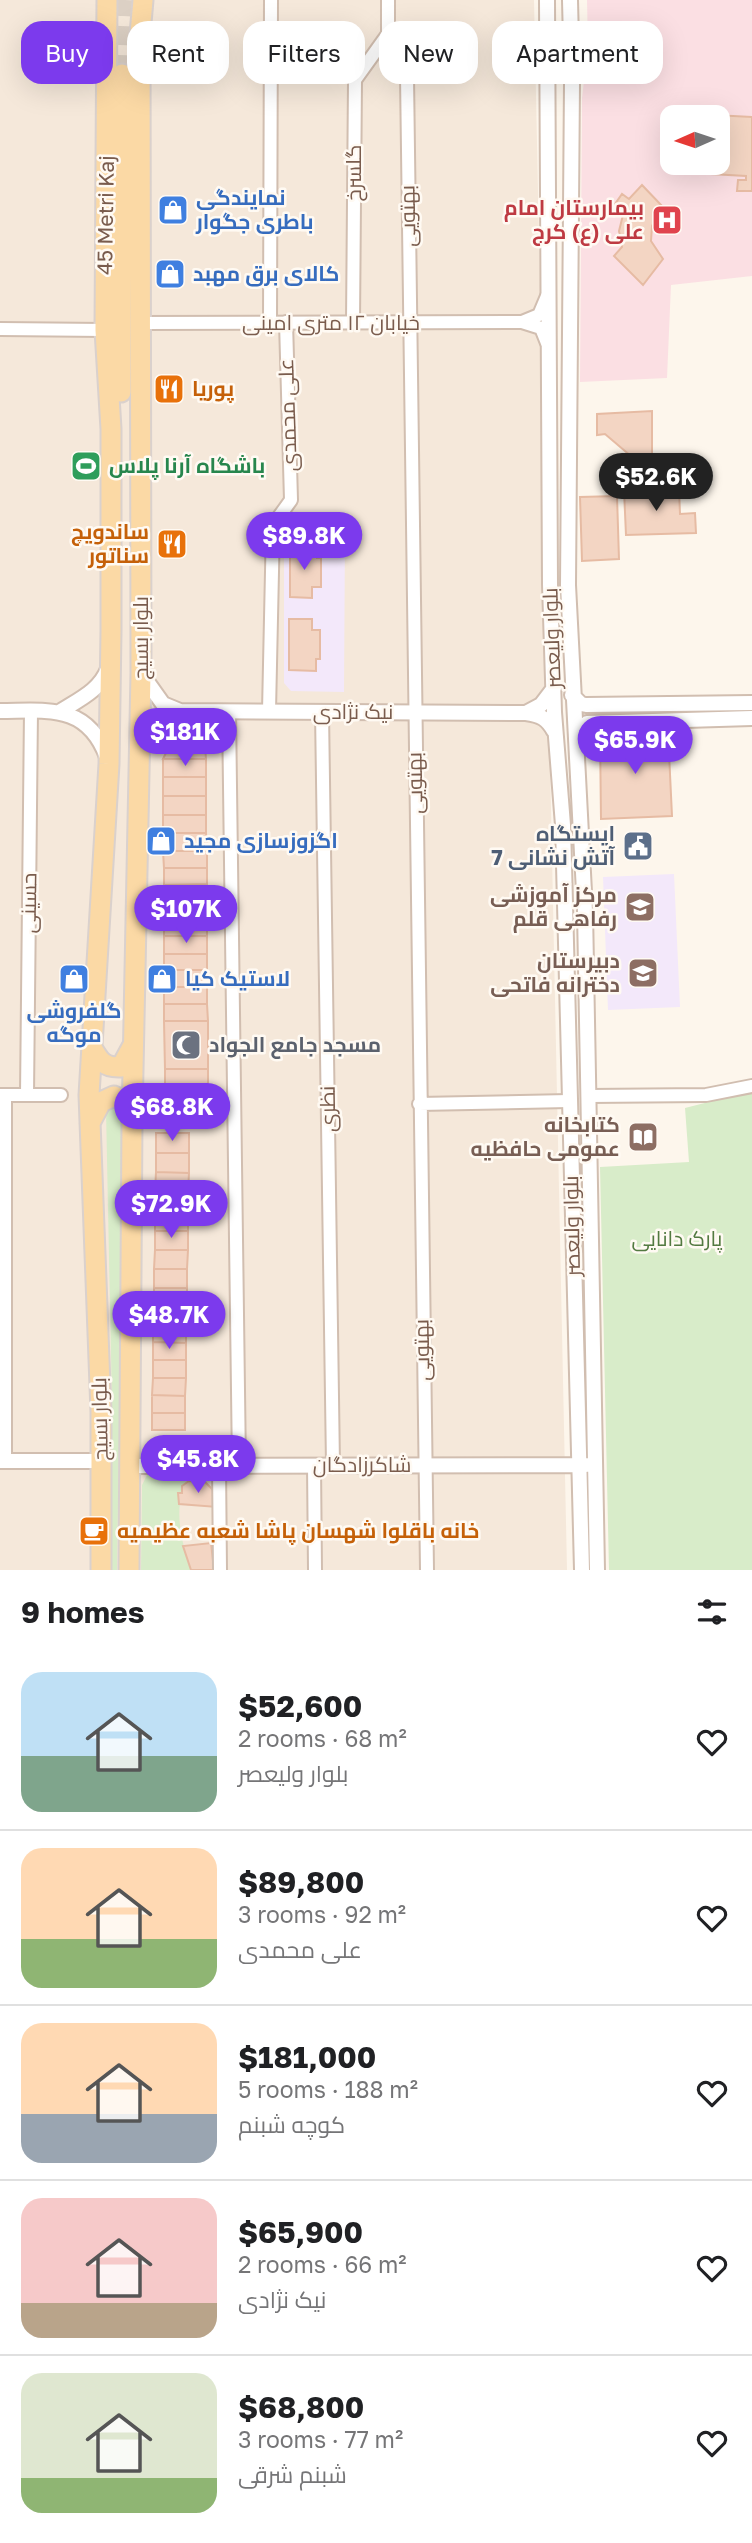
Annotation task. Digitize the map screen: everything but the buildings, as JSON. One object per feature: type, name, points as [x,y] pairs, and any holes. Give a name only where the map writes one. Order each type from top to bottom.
[{"type":"main road","name":"45 Metri Kaj","points":[[107,0],[123,71],[105,330],[111,429]]},
{"type":"main road","name":"بلوار بسیج","points":[[129,1570],[132,1120],[141,673],[140,323],[123,71],[143,0]]},
{"type":"main road","points":[[111,429],[121,407],[123,71]]},
{"type":"main road","name":"بلوار بسیج","points":[[101,1570],[101,1461],[90,1123],[91,1046],[99,960],[109,764],[111,429]]},
{"type":"main road","points":[[91,1046],[103,1065],[121,1067],[134,1043]]},
{"type":"main road","points":[[90,1123],[102,1102],[114,1096],[126,1102],[132,1120]]},
{"type":"street","points":[[270,323],[271,0]]},
{"type":"street","name":"بهتویی","points":[[388,0],[388,21]]},
{"type":"street","name":"بلوار ولیعصر","points":[[547,0],[547,21]]},
{"type":"street","name":"بلوار ولیعصر","points":[[570,0],[570,21]]},
{"type":"street","name":"گلسرخ","points":[[353,323],[355,80],[379,47]]},
{"type":"street","name":"بهتویی","points":[[407,84],[427,1570]]},
{"type":"street","name":"بلوار ولیعصر","points":[[547,84],[550,554],[556,737],[565,881],[582,1570]]},
{"type":"street","name":"بلوار ولیعصر","points":[[572,84],[568,585],[585,911],[597,1570]]},
{"type":"street","points":[[547,101],[552,90],[558,87],[565,90],[572,105]]},
{"type":"street","points":[[522,322],[539,315],[547,296]]},
{"type":"street","points":[[522,322],[541,328],[548,345]]},
{"type":"street","name":"خیابان ۱۲ متری امینی","points":[[140,323],[522,322]]},
{"type":"street","name":"علی محمدی","points":[[269,711],[273,525],[291,500],[286,323]]},
{"type":"street","points":[[0,328],[105,330]]},
{"type":"street","points":[[550,554],[556,566],[564,565],[568,557]]},
{"type":"street","points":[[551,584],[559,574],[563,575],[568,585]]},
{"type":"street","points":[[61,711],[94,690],[104,680],[111,660]]},
{"type":"street","points":[[141,673],[163,704],[180,711]]},
{"type":"street","points":[[526,712],[541,705],[554,688]]},
{"type":"street","points":[[572,695],[586,705],[752,718]]},
{"type":"street","points":[[576,738],[587,723],[752,703]]},
{"type":"street","points":[[586,705],[582,714],[587,723]]},
{"type":"street","points":[[0,710],[61,711],[88,727],[98,738],[109,764]]},
{"type":"street","name":"حسینی","points":[[27,1095],[31,711]]},
{"type":"street","points":[[140,744],[157,725],[174,712],[180,711]]},
{"type":"street","name":"نیک نژادی","points":[[180,711],[526,712]]},
{"type":"street","points":[[229,711],[239,1465]]},
{"type":"street","name":"نظری","points":[[322,712],[333,1465]]},
{"type":"street","points":[[526,712],[543,716],[549,721],[556,737]]},
{"type":"street","points":[[565,881],[569,892],[574,895],[582,891],[584,881]]},
{"type":"street","points":[[565,911],[570,901],[576,899],[583,903],[585,911]]},
{"type":"street","points":[[589,1096],[706,1095],[752,1086]]},
{"type":"street","points":[[61,1096],[3,1095],[2,1461],[101,1461]]},
{"type":"street","points":[[419,1104],[569,1101]]},
{"type":"street","points":[[152,1106],[234,1105]]},
{"type":"street","points":[[219,1465],[220,1570]]},
{"type":"street","points":[[314,1465],[315,1570]]},
{"type":"street","name":"شاکرزادگان","points":[[129,1466],[594,1465]]},
{"type":"shaded area","points":[[0,0],[534,0],[534,21],[492,21],[492,84],[536,84],[567,1570],[0,1570]]},
{"type":"shaded area","name":"بیمارستان امام علی (ع) کرج","points":[[587,0],[752,0],[752,276],[671,285],[667,378],[580,382],[584,84],[663,84],[663,21],[587,21]]},
{"type":"shaded area","points":[[284,530],[345,530],[344,692],[291,691],[284,683]]},
{"type":"shaded area","points":[[674,874],[680,1007],[608,1010],[603,877]]},
{"type":"green space","name":"پارک دانایی","points":[[752,1091],[752,1570],[609,1570],[600,1167],[689,1162],[685,1108]]},
{"type":"green space","points":[[119,1104],[124,1120],[117,1570],[111,1570],[112,1404],[106,1110]]},
{"type":"green space","points":[[147,1475],[203,1476],[205,1482],[182,1493],[180,1502],[181,1532],[191,1570],[141,1570],[142,1485]]},
{"type":"tunnel","points":[[122,74],[125,0]]},
{"type":"place","name":"نمایندگی باطری جگوار","points":[[173,210]]},
{"type":"place","name":"بیمارستان امام علی (ع) کرج","points":[[667,220]]},
{"type":"place","name":"کالای برق مهبد","points":[[170,274]]},
{"type":"place","name":"پوریا","points":[[169,389]]},
{"type":"place","name":"باشگاه آرنا پلاس","points":[[86,466]]},
{"type":"place","name":"ساندویچ سناتور","points":[[172,544]]},
{"type":"place","name":"اگزوزسازی مجید","points":[[161,841]]},
{"type":"place","name":"ایستگاه آتش نشانی 7","points":[[638,846]]},
{"type":"place","name":"مرکز آموزشی رفاهی قلم","points":[[640,907]]},
{"type":"place","name":"دبیرستان دخترانه فاتحی","points":[[643,973]]},
{"type":"place","name":"گلفروشی موگه","points":[[74,979]]},
{"type":"place","name":"لاستیک کیا","points":[[162,979]]},
{"type":"place","name":"مسجد جامع الجواد","points":[[186,1045]]},
{"type":"place","name":"کتابخانه عمومی حافظیه","points":[[643,1137]]},
{"type":"place","name":"خانه باقلوا شهسان پاشا شعبه عظیمیه","points":[[94,1531]]}]
